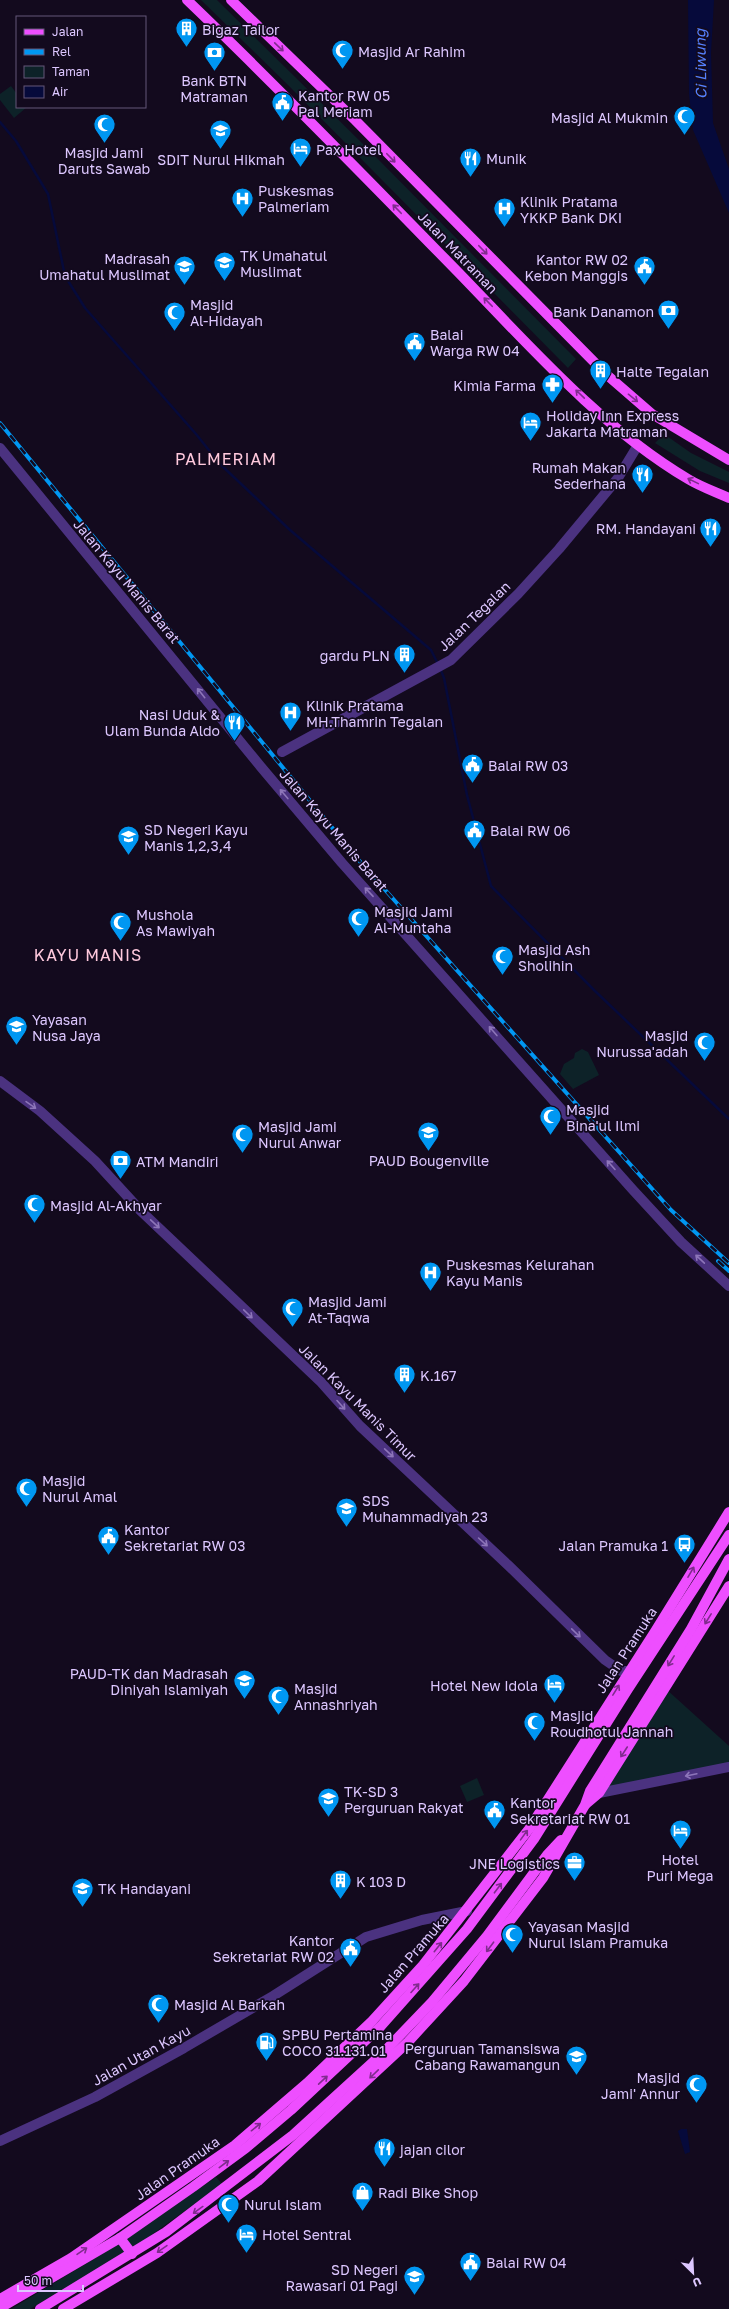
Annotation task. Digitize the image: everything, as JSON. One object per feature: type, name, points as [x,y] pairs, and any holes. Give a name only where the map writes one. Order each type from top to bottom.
[{"type":"main road","name":"Jalan Matraman","points":[[187,0],[304,114],[542,357],[612,425],[641,447],[690,480],[729,498]]},
{"type":"main road","name":"Jalan Matraman","points":[[231,0],[355,120],[613,380],[652,414],[729,460]]},
{"type":"main road","name":"Jalan Pramuka","points":[[0,2299],[71,2258],[239,2142],[302,2088],[372,2021],[424,1965],[467,1911],[528,1829],[726,1519],[729,1512]]},
{"type":"main road","name":"Jalan Pramuka","points":[[0,2308],[120,2238],[193,2188],[246,2148],[291,2110],[375,2031],[466,1929],[534,1839],[625,1694],[729,1535]]},
{"type":"main road","points":[[63,2309],[134,2267],[200,2224],[258,2181],[356,2092],[425,2025],[464,1981],[543,1878],[555,1860],[567,1834],[585,1805],[590,1790],[691,1629],[729,1559]]},
{"type":"main road","points":[[585,1805],[599,1792],[729,1586]]},
{"type":"main road","points":[[40,2309],[166,2232],[206,2204],[293,2135],[383,2053],[432,2002],[488,1936],[547,1855],[567,1834]]},
{"type":"main road","points":[[335,2097],[356,2092]]},
{"type":"main road","points":[[293,2135],[314,2130]]},
{"type":"main road","points":[[193,2188],[203,2168]]},
{"type":"main road","points":[[120,2238],[132,2254]]},
{"type":"street","name":"Jalan Tegalan","points":[[282,752],[446,663],[477,635],[559,549],[618,478],[625,466],[641,447]]},
{"type":"street","name":"Jalan Kayu Manis Barat","points":[[0,448],[342,863],[633,1190],[681,1242],[729,1286]]},
{"type":"street","name":"Jalan Kayu Manis Timur","points":[[0,1081],[40,1111],[95,1161],[140,1210],[320,1381],[360,1426],[510,1566],[605,1660],[621,1671],[629,1671]]},
{"type":"street","points":[[599,1792],[729,1767]]},
{"type":"street","name":"Jalan Utan Kayu","points":[[0,2141],[95,2097],[184,2048],[273,1996],[366,1937],[422,1920],[467,1911]]},
{"type":"green space","points":[[201,0],[217,0],[366,147],[576,359],[568,368],[290,87]]},
{"type":"green space","points":[[11,86],[16,93],[16,108],[26,108],[14,118],[0,100],[0,94]]},
{"type":"green space","points":[[664,434],[691,453],[729,472],[729,483],[700,471],[655,443]]},
{"type":"green space","points":[[582,1049],[588,1052],[599,1075],[573,1089],[560,1074],[564,1064],[574,1058],[575,1053]]},
{"type":"green space","points":[[666,1689],[729,1746],[729,1767],[590,1791]]},
{"type":"green space","points":[[477,1778],[484,1795],[467,1802],[460,1786]]},
{"type":"green space","points":[[216,2177],[222,2184],[143,2241],[30,2309],[11,2309],[122,2242]]},
{"type":"water","name":"Ci Liwung","points":[[688,0],[714,0],[711,53],[713,123],[729,169],[729,213],[693,130],[689,94]]},
{"type":"water","points":[[681,2129],[687,2129],[690,2152],[685,2154],[678,2131]]},
{"type":"waterway","points":[[0,122],[16,141],[48,194],[65,276],[85,308],[196,434],[220,464],[290,530],[431,650],[438,664]]},
{"type":"waterway","points":[[440,668],[444,678],[467,795],[491,886],[595,991],[729,1119]]},
{"type":"railway","points":[[0,423],[362,864],[671,1210],[729,1263]]},
{"type":"railway","points":[[718,1261],[729,1271]]},
{"type":"place","name":"Bigaz Tailor","points":[[186,48]]},
{"type":"place","name":"Masjid Ar Rahim","points":[[342,70]]},
{"type":"place","name":"Bank BTN Matraman","points":[[214,72]]},
{"type":"place","name":"Kantor RW 05 Pal Meriam","points":[[282,122]]},
{"type":"place","name":"Masjid Al Mukmin","points":[[684,136]]},
{"type":"place","name":"Masjid Jami Daruts Sawab","points":[[104,144]]},
{"type":"place","name":"SDIT Nurul Hikmah","points":[[221,150]]},
{"type":"place","name":"Pax Hotel","points":[[300,168]]},
{"type":"place","name":"Munik","points":[[470,178]]},
{"type":"place","name":"Puskesmas Palmeriam","points":[[243,218]]},
{"type":"place","name":"Klinik Pratama YKKP Bank DKI","points":[[505,228]]},
{"type":"place","name":"TK Umahatul Muslimat","points":[[225,282]]},
{"type":"place","name":"Madrasah Umahatul Muslimat","points":[[185,286]]},
{"type":"place","name":"Kantor RW 02 Kebon Manggis","points":[[644,286]]},
{"type":"place","name":"Bank Danamon","points":[[669,330]]},
{"type":"place","name":"Masjid Al-Hidayah","points":[[175,332]]},
{"type":"place","name":"Balai Warga RW 04","points":[[415,362]]},
{"type":"place","name":"Halte Tegalan","points":[[601,390]]},
{"type":"place","name":"Kimia Farma","points":[[552,404]]},
{"type":"place","name":"Holiday Inn Express Jakarta Matraman","points":[[530,442]]},
{"type":"place","name":"Rumah Makan Sederhana","points":[[642,494]]},
{"type":"place","name":"RM. Handayani","points":[[711,548]]},
{"type":"place","name":"gardu PLN","points":[[405,674]]},
{"type":"place","name":"Klinik Pratama MH.Thamrin Tegalan","points":[[290,732]]},
{"type":"place","name":"Nasi Uduk & Ulam Bunda Aldo","points":[[235,742]]},
{"type":"place","name":"Balai RW 03","points":[[473,784]]},
{"type":"place","name":"Balai RW 06","points":[[474,850]]},
{"type":"place","name":"SD Negeri Kayu Manis 1,2,3,4","points":[[128,856]]},
{"type":"place","name":"Masjid Jami Al-Muntaha","points":[[358,938]]},
{"type":"place","name":"Mushola As Mawiyah","points":[[121,942]]},
{"type":"place","name":"Masjid Ash Sholihin","points":[[502,976]]},
{"type":"place","name":"Yayasan Nusa Jaya","points":[[16,1046]]},
{"type":"place","name":"Masjid Nurussa'adah","points":[[704,1062]]},
{"type":"place","name":"Masjid Bina'ul Ilmi","points":[[551,1136]]},
{"type":"place","name":"PAUD Bougenville","points":[[429,1152]]},
{"type":"place","name":"Masjid Jami Nurul Anwar","points":[[243,1154]]},
{"type":"place","name":"ATM Mandiri","points":[[120,1180]]},
{"type":"place","name":"Masjid Al-Akhyar","points":[[35,1224]]},
{"type":"place","name":"Puskesmas Kelurahan Kayu Manis","points":[[431,1292]]},
{"type":"place","name":"Masjid Jami At-Taqwa","points":[[293,1328]]},
{"type":"place","name":"K.167","points":[[404,1394]]},
{"type":"place","name":"Masjid Nurul Amal","points":[[26,1508]]},
{"type":"place","name":"SDS Muhammadiyah 23","points":[[347,1528]]},
{"type":"place","name":"Kantor Sekretariat RW 03","points":[[109,1556]]},
{"type":"place","name":"Jalan Pramuka 1","points":[[684,1564]]},
{"type":"place","name":"PAUD-TK dan Madrasah Diniyah Islamiyah","points":[[244,1700]]},
{"type":"place","name":"Hotel New Idola","points":[[554,1704]]},
{"type":"place","name":"Masjid Annashriyah","points":[[278,1716]]},
{"type":"place","name":"Masjid Roudhotul Jannah","points":[[534,1742]]},
{"type":"place","name":"TK-SD 3 Perguruan Rakyat","points":[[328,1818]]},
{"type":"place","name":"Kantor Sekretariat RW 01","points":[[494,1830]]},
{"type":"place","name":"Hotel Puri Mega","points":[[680,1850]]},
{"type":"place","name":"JNE Logistics","points":[[575,1882]]},
{"type":"place","name":"K 103 D","points":[[340,1900]]},
{"type":"place","name":"TK Handayani","points":[[83,1908]]},
{"type":"place","name":"Yayasan Masjid Nurul Islam Pramuka","points":[[513,1954]]},
{"type":"place","name":"Kantor Sekretariat RW 02","points":[[350,1968]]},
{"type":"place","name":"Masjid Al Barkah","points":[[158,2024]]},
{"type":"place","name":"SPBU Pertamina COCO 31.131.01","points":[[266,2062]]},
{"type":"place","name":"Perguruan Tamansiswa Cabang Rawamangun","points":[[576,2076]]},
{"type":"place","name":"Masjid Jami' Annur","points":[[696,2104]]},
{"type":"place","name":"jajan cilor","points":[[384,2168]]},
{"type":"place","name":"Radi Bike Shop","points":[[363,2212]]},
{"type":"place","name":"Nurul Islam","points":[[228,2224]]},
{"type":"place","name":"Hotel Sentral","points":[[246,2254]]},
{"type":"place","name":"Balai RW 04","points":[[470,2282]]},
{"type":"place","name":"SD Negeri Rawasari 01 Pagi","points":[[414,2296]]},
{"type":"district","name":"PALMERIAM","points":[[226,459]]},
{"type":"district","name":"KAYU MANIS","points":[[88,955]]}]
